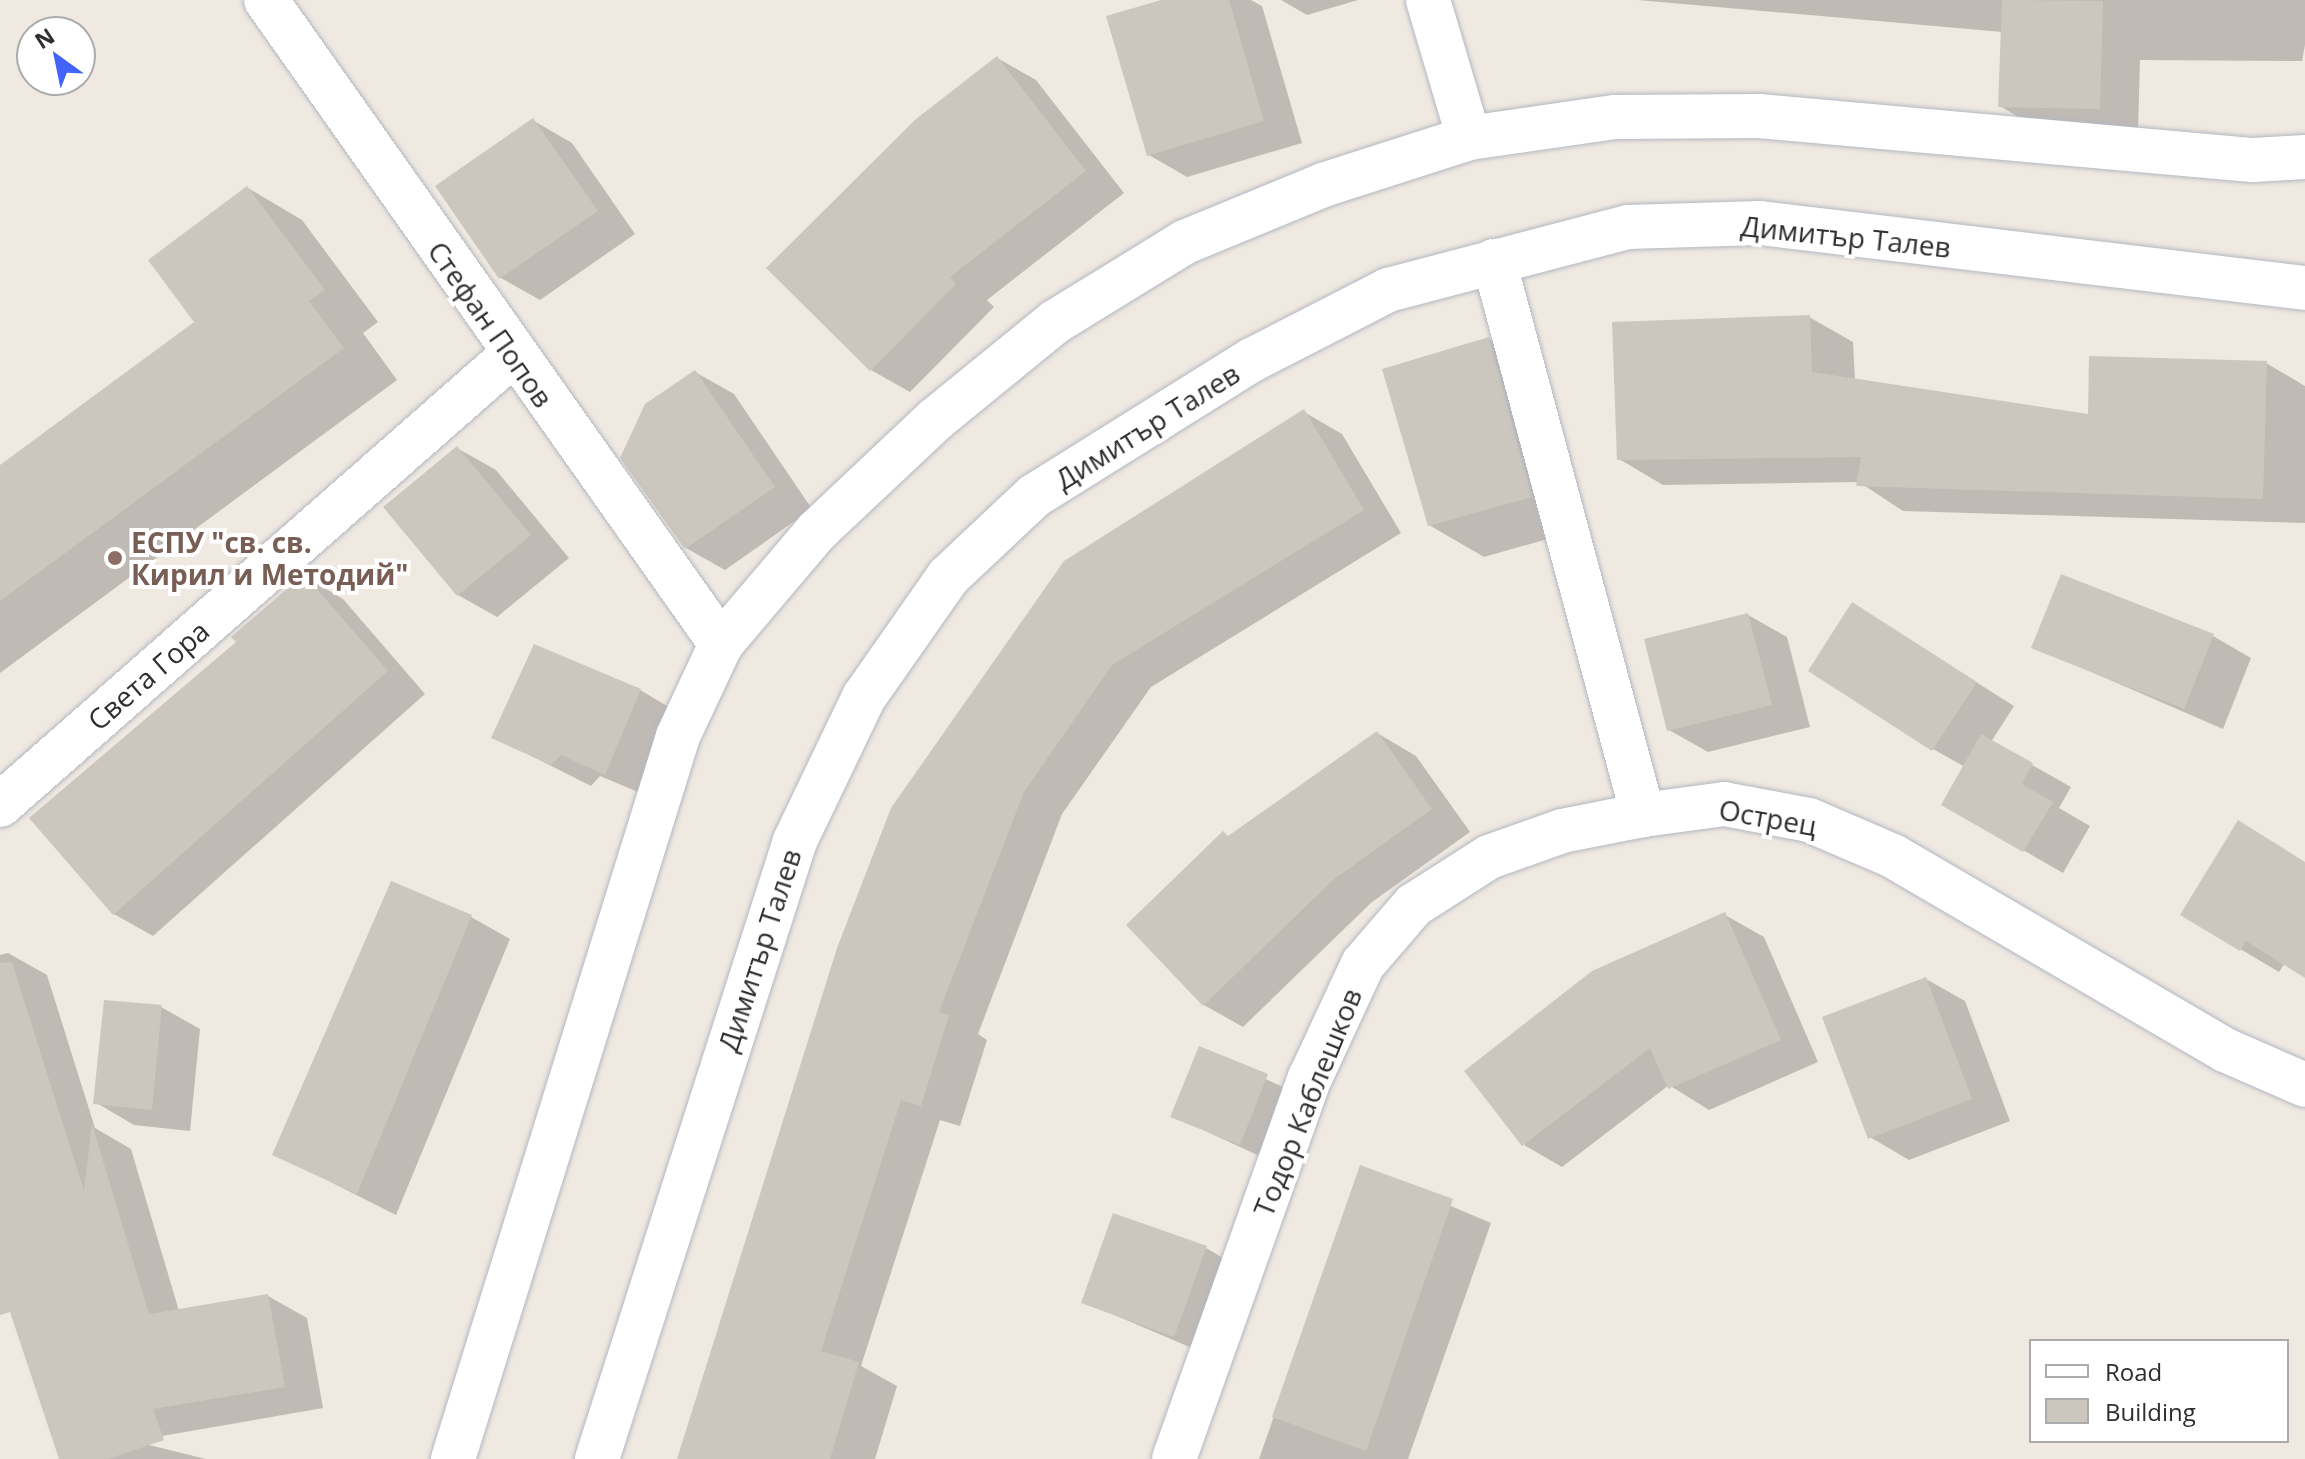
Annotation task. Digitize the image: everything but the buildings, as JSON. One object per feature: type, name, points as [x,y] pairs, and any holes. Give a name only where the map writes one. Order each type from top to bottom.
[{"type":"street","name":"Стефан Попов","points":[[266,0],[512,355],[721,644]]},
{"type":"street","points":[[1428,0],[1469,138]]},
{"type":"street","points":[[453,1459],[678,736],[721,644],[817,531],[936,419],[1055,322],[1185,242],[1323,185],[1469,138],[1615,117],[1759,116],[2253,160],[2305,157]]},
{"type":"street","name":"Димитър Талев","points":[[597,1459],[795,841],[864,697],[948,577],[1034,496],[1252,360],[1388,290],[1628,227],[1760,223],[2305,288]]},
{"type":"street","points":[[1494,261],[1643,815]]},
{"type":"street","name":"Света Гора","points":[[0,805],[512,355]]},
{"type":"street","name":"Острец","points":[[1643,815],[1724,804],[1809,820],[1893,856],[2225,1050],[2305,1085]]},
{"type":"street","name":"Тодор Каблешков","points":[[1174,1459],[1310,1078],[1363,964],[1414,905],[1489,857],[1562,831],[1643,815]]},
{"type":"place","name":"ЕСПУ \"св. св. Кирил и Методий\"","points":[[115,558]]}]
